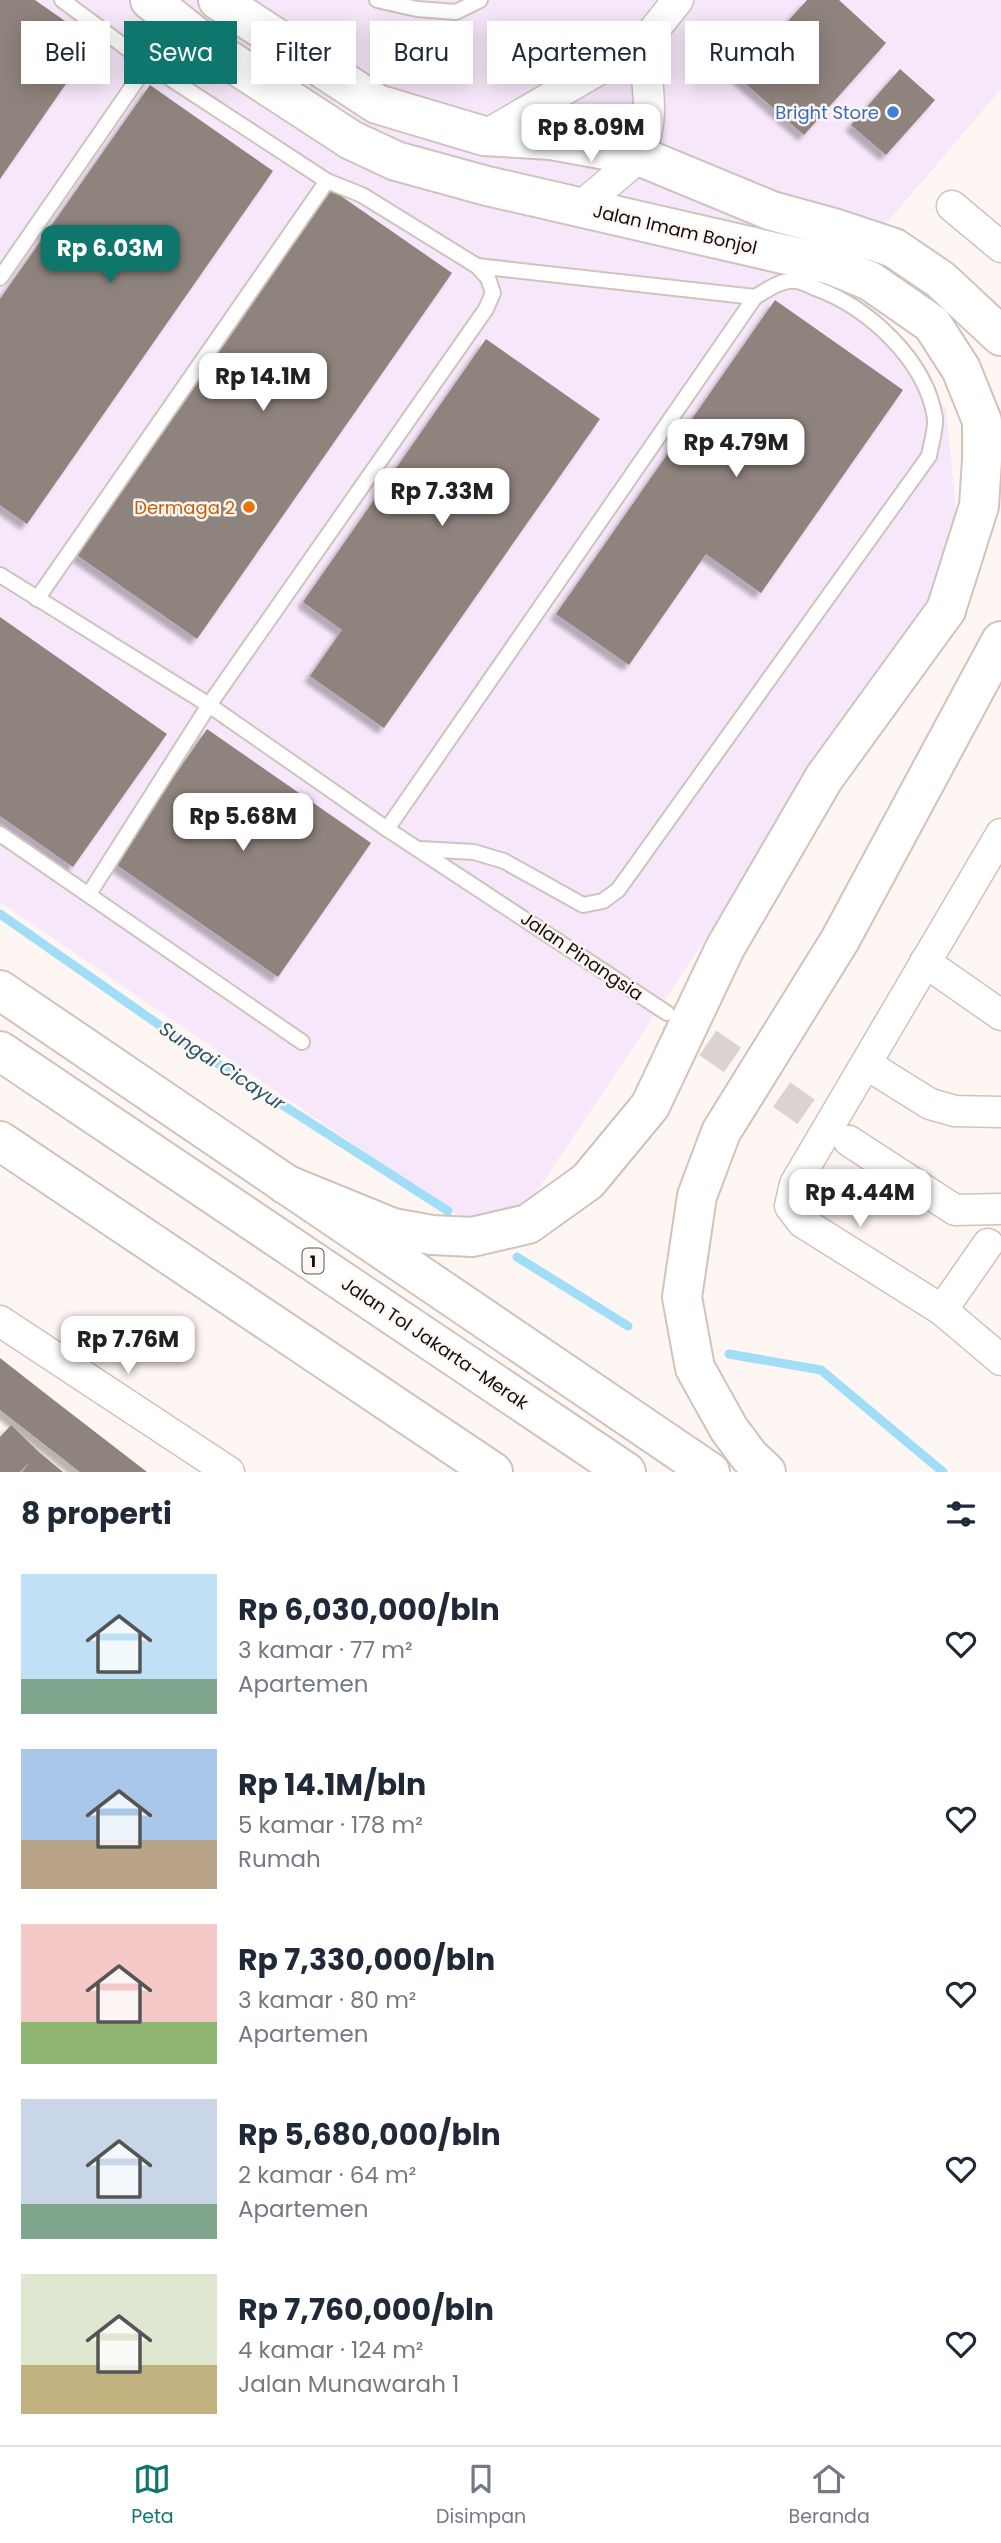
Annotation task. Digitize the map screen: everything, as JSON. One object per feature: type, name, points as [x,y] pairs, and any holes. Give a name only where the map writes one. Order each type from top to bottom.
[{"type":"main road","name":"Jalan Imam Bonjol","points":[[150,0],[210,48],[351,140],[396,161],[831,265],[870,281],[932,324],[961,369],[982,421],[979,506],[946,610],[824,778],[725,948],[650,1106],[588,1181],[528,1224],[472,1237],[432,1235],[393,1228],[285,1184]]},
{"type":"main road","points":[[218,0],[377,104],[484,136],[551,141],[639,156],[772,211],[894,248],[941,281],[1001,336]]},
{"type":"main road","points":[[766,1472],[749,1456],[729,1429],[695,1368],[682,1297],[697,1196],[721,1132],[840,940],[1001,641]]},
{"type":"main road","points":[[0,990],[710,1472]]},
{"type":"main road","name":"Jalan Tol Jakarta–Merak","points":[[0,1051],[626,1472]]},
{"type":"main road","points":[[0,1141],[493,1472]]},
{"type":"street","points":[[658,21],[670,3]]},
{"type":"street","points":[[484,136],[574,84]]},
{"type":"street","points":[[580,207],[639,156],[650,124],[646,84]]},
{"type":"street","points":[[953,205],[1001,247]]},
{"type":"street","points":[[998,846],[925,962],[795,1184],[790,1206],[802,1222],[942,1310],[1001,1360]]},
{"type":"street","points":[[925,962],[1001,1014]]},
{"type":"street","points":[[866,1064],[930,1104],[955,1111],[1001,1112]]},
{"type":"street","points":[[849,1141],[955,1210],[1001,1209]]},
{"type":"street","points":[[942,1310],[988,1244]]},
{"type":"street","points":[[0,1321],[229,1472]]},
{"type":"lane","points":[[62,0],[124,46]]},
{"type":"lane","points":[[377,0],[417,9],[456,12],[480,0]]},
{"type":"lane","points":[[0,278],[134,84]]},
{"type":"lane","points":[[89,894],[209,705],[486,309],[493,293],[488,278],[477,266],[362,195],[327,181],[179,84]]},
{"type":"lane","points":[[37,599],[327,181]]},
{"type":"lane","points":[[477,266],[755,297]]},
{"type":"lane","points":[[387,829],[755,297],[782,283],[794,281],[842,299],[870,318],[904,351],[923,383],[935,419],[929,456],[618,890],[603,901],[583,905],[504,861],[474,852],[420,849]]},
{"type":"lane","name":"Jalan Pinangsia","points":[[0,575],[209,705],[387,829],[667,1013]]},
{"type":"lane","points":[[0,834],[302,1042]]},
{"type":"shaded area","points":[[0,0],[1001,0],[1001,89],[822,299],[885,331],[946,409],[961,556],[501,1245],[0,902]]},
{"type":"building","points":[[0,0],[35,0],[65,21],[21,21],[21,84],[66,84],[0,179]]},
{"type":"building","points":[[807,0],[839,0],[886,43],[804,135],[746,84],[819,84],[819,21],[788,21]]},
{"type":"building","name":"Bright Store","points":[[900,69],[935,100],[886,155],[851,125]]},
{"type":"building","points":[[150,85],[273,171],[27,524],[0,505],[0,299]]},
{"type":"building","points":[[328,187],[452,273],[197,639],[74,553]]},
{"type":"building","points":[[775,300],[903,390],[761,593],[706,554],[629,665],[556,614]]},
{"type":"building","points":[[486,339],[600,419],[384,728],[310,676],[342,630],[303,602]]},
{"type":"building","points":[[0,617],[167,734],[73,867],[0,816]]},
{"type":"building","points":[[207,729],[371,843],[278,977],[114,863]]},
{"type":"building","points":[[0,1358],[147,1472],[80,1472],[0,1410]]},
{"type":"building","points":[[11,1425],[63,1472],[22,1472],[31,1461],[20,1472],[0,1472],[0,1437]]},
{"type":"waterway","name":"Sungai Cicayur","points":[[0,914],[175,1036],[448,1211]]},
{"type":"waterway","name":"Sungai Cicayur","points":[[517,1257],[628,1326]]},
{"type":"waterway","name":"Sungai Cicayur","points":[[729,1354],[821,1370],[943,1472]]},
{"type":"tunnel","points":[[671,1017],[848,1141]]},
{"type":"place","name":"Bright Store","points":[[893,112]]},
{"type":"place","name":"Dermaga 2","points":[[249,507]]}]
